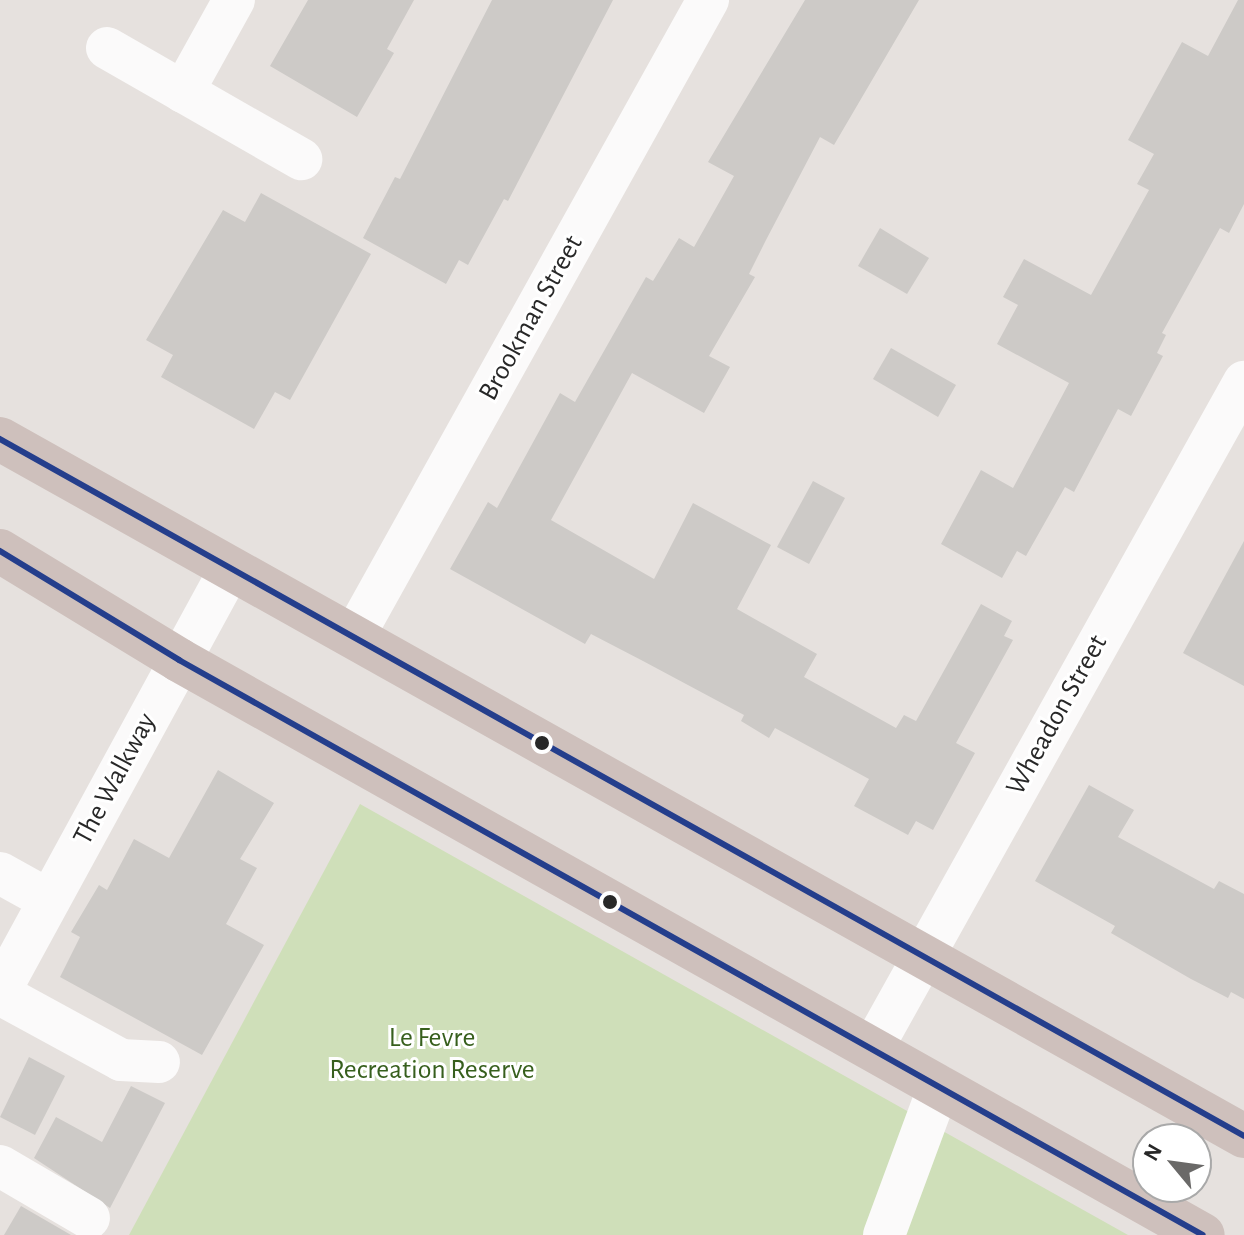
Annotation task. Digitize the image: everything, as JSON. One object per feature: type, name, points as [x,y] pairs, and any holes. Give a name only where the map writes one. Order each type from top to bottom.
[{"type":"highway","points":[[0,439],[1244,1136]]},
{"type":"highway","points":[[0,551],[179,660],[1203,1235]]},
{"type":"street","points":[[183,92],[234,0]]},
{"type":"street","name":"Brookman Street","points":[[354,636],[708,0]]},
{"type":"street","points":[[107,48],[301,159]]},
{"type":"street","name":"Wheadon Street","points":[[872,1049],[1244,382]]},
{"type":"street","name":"The Walkway","points":[[0,992],[230,569]]},
{"type":"street","points":[[0,873],[49,900]]},
{"type":"street","points":[[0,992],[121,1060],[159,1062]]},
{"type":"street","points":[[884,1235],[939,1086]]},
{"type":"street","points":[[0,1166],[89,1218]]},
{"type":"green space","name":"Le Fevre Recreation Reserve","points":[[360,804],[1128,1235],[129,1235]]},
{"type":"building","points":[[308,0],[414,0],[387,49],[394,53],[357,117],[270,66]]},
{"type":"building","points":[[492,0],[613,0],[508,201],[504,199],[468,265],[459,260],[446,284],[363,238],[395,177],[400,179]]},
{"type":"building","points":[[805,0],[919,0],[834,145],[820,137],[766,240],[749,274],[755,277],[709,356],[730,367],[704,413],[632,373],[551,520],[654,579],[693,503],[771,545],[737,609],[817,654],[804,677],[896,728],[904,715],[916,721],[981,604],[1012,621],[1004,636],[1013,640],[956,743],[975,753],[933,830],[916,821],[908,835],[854,806],[869,779],[775,728],[769,738],[741,721],[744,715],[643,661],[591,634],[585,644],[450,569],[488,502],[497,508],[560,393],[575,402],[646,277],[653,281],[679,238],[694,247],[734,176],[708,162]]},
{"type":"building","points":[[1238,0],[1244,0],[1244,204],[1229,233],[1220,228],[1162,333],[1166,335],[1157,353],[1163,356],[1131,416],[1118,409],[1074,492],[1065,487],[1026,556],[1017,551],[1002,578],[941,544],[981,470],[1013,488],[1069,383],[997,344],[1018,305],[1003,297],[1024,259],[1091,295],[1149,190],[1137,184],[1154,154],[1128,140],[1182,42],[1208,56]]},
{"type":"building","points":[[261,193],[371,254],[290,400],[275,392],[254,429],[161,377],[173,355],[146,340],[223,210],[245,222]]},
{"type":"building","points":[[880,228],[929,258],[907,294],[858,266]]},
{"type":"building","points":[[891,348],[956,385],[938,417],[873,379]]},
{"type":"building","points":[[813,481],[845,498],[809,564],[777,547]]},
{"type":"building","points":[[1244,541],[1244,686],[1183,653]]},
{"type":"building","points":[[218,770],[274,803],[240,859],[257,868],[226,924],[264,945],[202,1055],[60,977],[80,937],[71,932],[99,885],[107,890],[134,839],[169,858]]},
{"type":"building","points":[[1089,785],[1134,810],[1118,837],[1214,889],[1219,881],[1244,894],[1244,999],[1231,992],[1228,998],[1191,979],[1111,933],[1115,926],[1035,881]]},
{"type":"building","points":[[29,1057],[65,1076],[35,1135],[0,1117]]},
{"type":"building","points":[[131,1086],[165,1103],[110,1208],[34,1158],[56,1117],[102,1142]]},
{"type":"building","points":[[21,1206],[71,1235],[4,1235]]},
{"type":"transit line","points":[[0,439],[1244,1136]]},
{"type":"transit line","points":[[0,551],[179,660],[1203,1235]]}]
